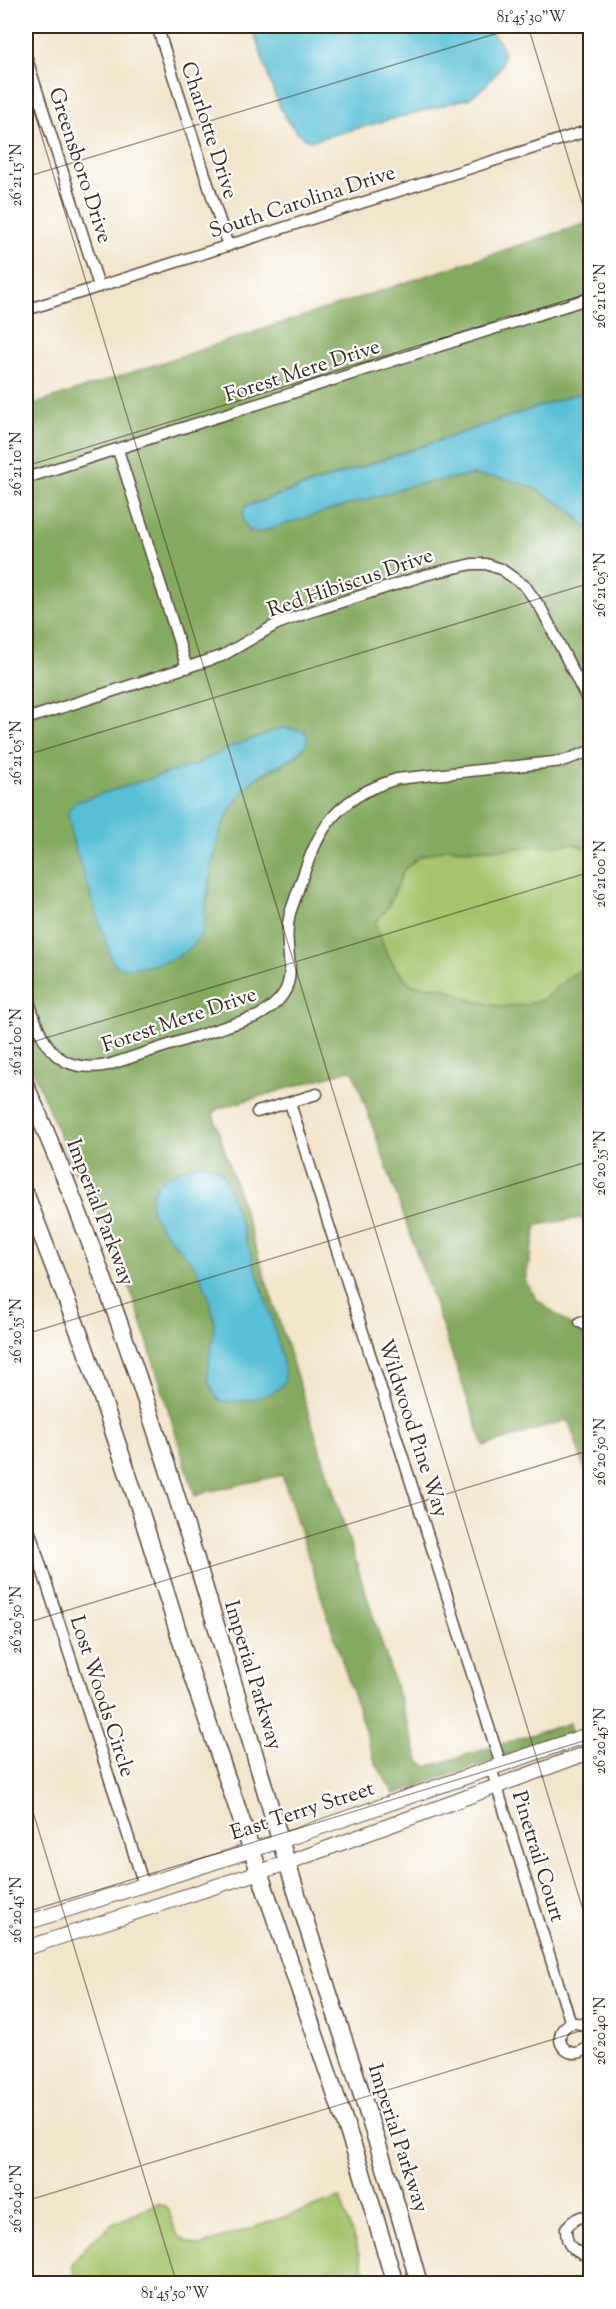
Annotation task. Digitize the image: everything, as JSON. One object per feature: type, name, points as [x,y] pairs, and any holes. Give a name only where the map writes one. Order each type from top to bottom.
[{"type":"main road","name":"Imperial Parkway","points":[[26,1086],[54,1149],[143,1390],[280,1841],[398,2208],[419,2283]]},
{"type":"main road","points":[[26,1195],[85,1348],[259,1872],[360,2166],[395,2283]]},
{"type":"street","name":"Charlotte Drive","points":[[157,26],[228,246]]},
{"type":"street","name":"Greensboro Drive","points":[[26,56],[99,286]]},
{"type":"street","name":"South Carolina Drive","points":[[26,310],[591,130]]},
{"type":"street","name":"Forest Mere Drive","points":[[26,478],[591,298]]},
{"type":"street","points":[[118,450],[186,668]]},
{"type":"street","name":"Red Hibiscus Drive","points":[[26,719],[222,657],[277,624],[304,614],[458,566],[486,564],[515,577],[535,597],[591,705]]},
{"type":"street","name":"Forest Mere Drive","points":[[26,992],[39,1033],[48,1047],[60,1059],[75,1066],[92,1068],[108,1065],[258,1016],[271,1008],[282,996],[288,983],[291,969],[287,926],[290,913],[320,833],[338,810],[372,788],[397,779],[563,760],[591,751]]},
{"type":"street","points":[[257,1112],[316,1094]]},
{"type":"street","name":"Wildwood Pine Way","points":[[290,1103],[496,1767]]},
{"type":"street","points":[[580,1322],[591,1328]]},
{"type":"street","name":"Lost Woods Circle","points":[[26,1520],[144,1885]]},
{"type":"street","name":"East Terry Street","points":[[26,1923],[280,1841],[591,1734]]},
{"type":"street","points":[[26,1948],[287,1863],[591,1752]]},
{"type":"street","name":"Pinetrail Court","points":[[496,1767],[496,1785],[571,2024]]},
{"type":"street","points":[[591,2217],[573,2219],[566,2228],[566,2240],[572,2250],[582,2254],[591,2252]]},
{"type":"green space","points":[[590,222],[590,398],[576,394],[245,506],[344,505],[413,485],[472,475],[500,478],[536,489],[570,509],[590,531],[590,850],[574,844],[506,849],[448,848],[419,857],[404,870],[388,907],[375,923],[386,952],[397,970],[412,985],[442,987],[471,1000],[502,1007],[525,1005],[544,999],[590,963],[590,1225],[580,1218],[537,1225],[525,1281],[537,1300],[590,1340],[590,1486],[570,1424],[566,1420],[484,1446],[354,1073],[350,1070],[346,1071],[217,1109],[213,1114],[420,1763],[427,1767],[570,1723],[571,1734],[394,1794],[375,1762],[282,1475],[195,1496],[139,1314],[111,1238],[73,1167],[26,1055],[26,407]],"holes":[[[283,728],[305,731],[303,749],[250,784],[240,795],[226,818],[214,857],[205,910],[205,925],[190,949],[88,885],[72,838],[70,818],[76,802],[197,764],[233,746]]]},
{"type":"green space","points":[[549,844],[574,844],[590,850],[590,963],[544,999],[525,1005],[503,1007],[471,1000],[442,987],[412,985],[397,970],[386,952],[375,923],[388,907],[404,870],[419,857],[448,848],[459,850],[506,849]]},
{"type":"green space","points":[[340,2198],[369,2283],[26,2283],[26,2275],[50,2282],[75,2276],[72,2264],[89,2243],[113,2224],[158,2203],[168,2208],[174,2229],[180,2237],[199,2246]]},
{"type":"water","points":[[251,26],[483,26],[500,43],[503,59],[496,74],[470,98],[311,141],[299,134],[280,108]]},
{"type":"water","points":[[576,394],[590,398],[590,531],[570,509],[536,489],[500,478],[471,475],[413,485],[259,532],[250,531],[244,523],[245,507]]},
{"type":"water","points":[[283,728],[305,731],[308,740],[297,754],[254,779],[228,813],[214,853],[205,910],[205,925],[198,939],[190,948],[169,960],[157,964],[119,968],[112,961],[72,838],[68,810],[76,802],[197,764],[233,746]]},
{"type":"water","points":[[198,1164],[216,1167],[223,1174],[271,1316],[284,1369],[284,1382],[273,1392],[264,1396],[236,1401],[220,1401],[213,1390],[209,1381],[208,1363],[214,1322],[208,1295],[192,1262],[162,1229],[152,1211],[152,1194],[161,1181]]}]
